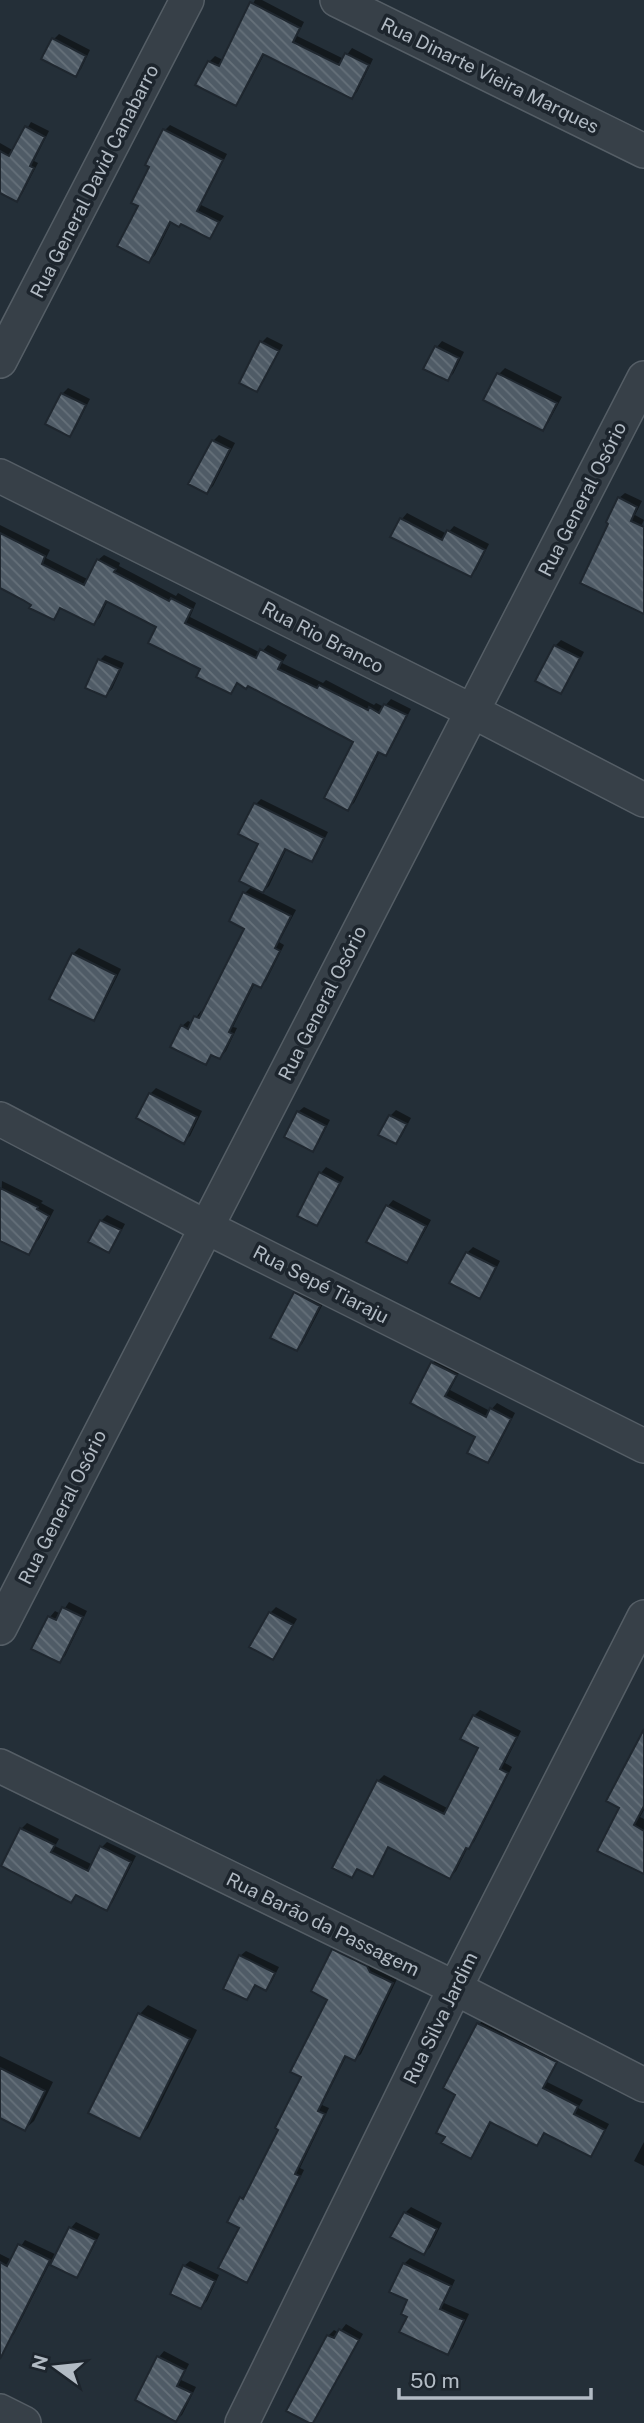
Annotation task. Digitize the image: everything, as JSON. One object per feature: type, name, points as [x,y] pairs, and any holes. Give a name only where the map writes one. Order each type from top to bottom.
[{"type":"street","name":"Rua General David Canabarro","points":[[0,361],[187,0]]},
{"type":"street","name":"Rua Dinarte Vieira Marques","points":[[337,0],[644,150]]},
{"type":"street","name":"Rua General Osório","points":[[0,1628],[644,378]]},
{"type":"street","name":"Rua Rio Branco","points":[[0,476],[472,711],[644,800]]},
{"type":"street","name":"Rua Sepé Tiaraju","points":[[0,1119],[206,1227],[644,1446]]},
{"type":"street","name":"Rua Silva Jardim","points":[[242,2423],[455,1988],[644,1617]]},
{"type":"street","name":"Rua Barão da Passagem","points":[[0,1766],[455,1988],[644,2085]]},
{"type":"street","points":[[0,2411],[24,2423]]},
{"type":"building","points":[[250,2],[300,28],[293,42],[339,65],[345,53],[369,65],[352,99],[263,54],[236,106],[195,85],[208,61],[219,66]]},
{"type":"building","points":[[52,38],[86,56],[76,77],[41,59]]},
{"type":"building","points":[[25,126],[45,137],[30,166],[34,168],[17,202],[0,193],[0,151],[9,156]]},
{"type":"building","points":[[163,129],[223,160],[197,211],[219,222],[210,239],[181,224],[179,227],[170,222],[149,263],[117,246],[138,206],[131,203],[149,167],[145,165]]},
{"type":"building","points":[[260,341],[279,351],[257,392],[239,383]]},
{"type":"building","points":[[435,346],[459,358],[448,381],[423,369]]},
{"type":"building","points":[[497,373],[557,403],[543,431],[483,400]]},
{"type":"building","points":[[61,393],[86,405],[70,437],[45,424]]},
{"type":"building","points":[[212,440],[230,449],[207,494],[188,484]]},
{"type":"building","points":[[618,497],[637,507],[631,521],[644,527],[644,614],[580,583]]},
{"type":"building","points":[[400,518],[442,540],[447,530],[485,550],[471,577],[390,537]]},
{"type":"building","points":[[0,533],[45,556],[42,564],[84,585],[97,559],[116,569],[114,572],[169,601],[171,598],[192,609],[185,623],[256,658],[260,649],[282,661],[278,669],[317,688],[319,685],[368,710],[369,707],[379,713],[384,704],[407,715],[386,756],[378,752],[348,811],[324,798],[353,742],[248,686],[246,689],[237,683],[231,694],[196,677],[200,669],[148,643],[156,627],[106,601],[94,625],[60,608],[54,620],[29,608],[31,605],[0,588]]},
{"type":"building","points":[[554,645],[580,658],[561,694],[535,681]]},
{"type":"building","points":[[98,659],[120,669],[106,697],[85,688]]},
{"type":"building","points":[[254,803],[324,838],[312,862],[285,849],[263,893],[239,881],[258,844],[238,834]]},
{"type":"building","points":[[243,892],[291,916],[275,948],[280,951],[261,988],[253,984],[229,1032],[233,1034],[220,1059],[211,1055],[206,1065],[170,1047],[181,1025],[188,1029],[194,1016],[199,1018],[244,929],[229,921]]},
{"type":"building","points":[[72,953],[116,975],[94,1021],[49,999]]},
{"type":"building","points":[[149,1093],[197,1117],[184,1144],[136,1118]]},
{"type":"building","points":[[297,1111],[326,1126],[313,1152],[284,1137]]},
{"type":"building","points":[[389,1115],[407,1124],[396,1144],[378,1135]]},
{"type":"building","points":[[319,1172],[340,1183],[317,1226],[297,1216]]},
{"type":"building","points":[[0,1188],[38,1207],[37,1209],[49,1216],[29,1255],[0,1241]]},
{"type":"building","points":[[386,1205],[426,1226],[407,1263],[366,1242]]},
{"type":"building","points":[[100,1220],[121,1230],[109,1253],[88,1242]]},
{"type":"building","points":[[466,1252],[496,1267],[480,1299],[449,1283]]},
{"type":"building","points":[[294,1292],[320,1306],[297,1351],[270,1338]]},
{"type":"building","points":[[431,1362],[457,1375],[445,1396],[486,1417],[490,1408],[511,1419],[488,1463],[467,1453],[475,1437],[410,1403]]},
{"type":"building","points":[[62,1607],[83,1617],[60,1663],[31,1649],[48,1616],[56,1620]]},
{"type":"building","points":[[269,1612],[293,1625],[273,1660],[249,1647]]},
{"type":"building","points":[[473,1715],[517,1737],[500,1769],[508,1773],[469,1849],[466,1848],[450,1879],[388,1847],[373,1877],[357,1869],[352,1878],[332,1868],[377,1780],[444,1814],[478,1748],[460,1739]]},
{"type":"building","points":[[644,1729],[644,1806],[634,1825],[644,1831],[644,1874],[597,1851],[619,1808],[606,1801]]},
{"type":"building","points":[[20,1828],[55,1845],[51,1852],[88,1871],[100,1846],[131,1862],[107,1911],[76,1895],[71,1903],[1,1866]]},
{"type":"building","points":[[332,1949],[367,1966],[370,1972],[393,1983],[355,2061],[345,2056],[318,2111],[325,2114],[295,2174],[300,2176],[247,2283],[218,2268],[239,2228],[227,2222],[240,2197],[243,2199],[301,2077],[290,2072],[327,2000],[311,1991]]},
{"type":"building","points":[[239,1955],[275,1973],[266,1991],[255,1985],[247,2000],[223,1989]]},
{"type":"building","points":[[138,2013],[190,2039],[140,2139],[88,2113]]},
{"type":"building","points":[[477,2023],[557,2062],[543,2088],[578,2106],[574,2114],[605,2130],[591,2157],[544,2133],[537,2146],[490,2122],[471,2159],[441,2143],[445,2137],[436,2133],[455,2095],[443,2088]]},
{"type":"building","points":[[0,2068],[45,2091],[25,2131],[0,2118]]},
{"type":"building","points":[[404,2212],[437,2229],[424,2255],[390,2237]]},
{"type":"building","points":[[69,2227],[96,2240],[77,2278],[50,2265]]},
{"type":"building","points":[[18,2244],[50,2260],[0,2359],[0,2262],[7,2266]]},
{"type":"building","points":[[403,2263],[451,2286],[440,2309],[464,2320],[448,2355],[399,2332],[407,2317],[401,2314],[407,2300],[389,2292]]},
{"type":"building","points":[[183,2265],[215,2281],[201,2309],[170,2294]]},
{"type":"building","points":[[339,2329],[359,2340],[313,2423],[309,2423],[286,2411],[327,2335],[334,2338]]},
{"type":"building","points":[[157,2356],[185,2370],[177,2386],[192,2393],[176,2422],[135,2400]]}]
